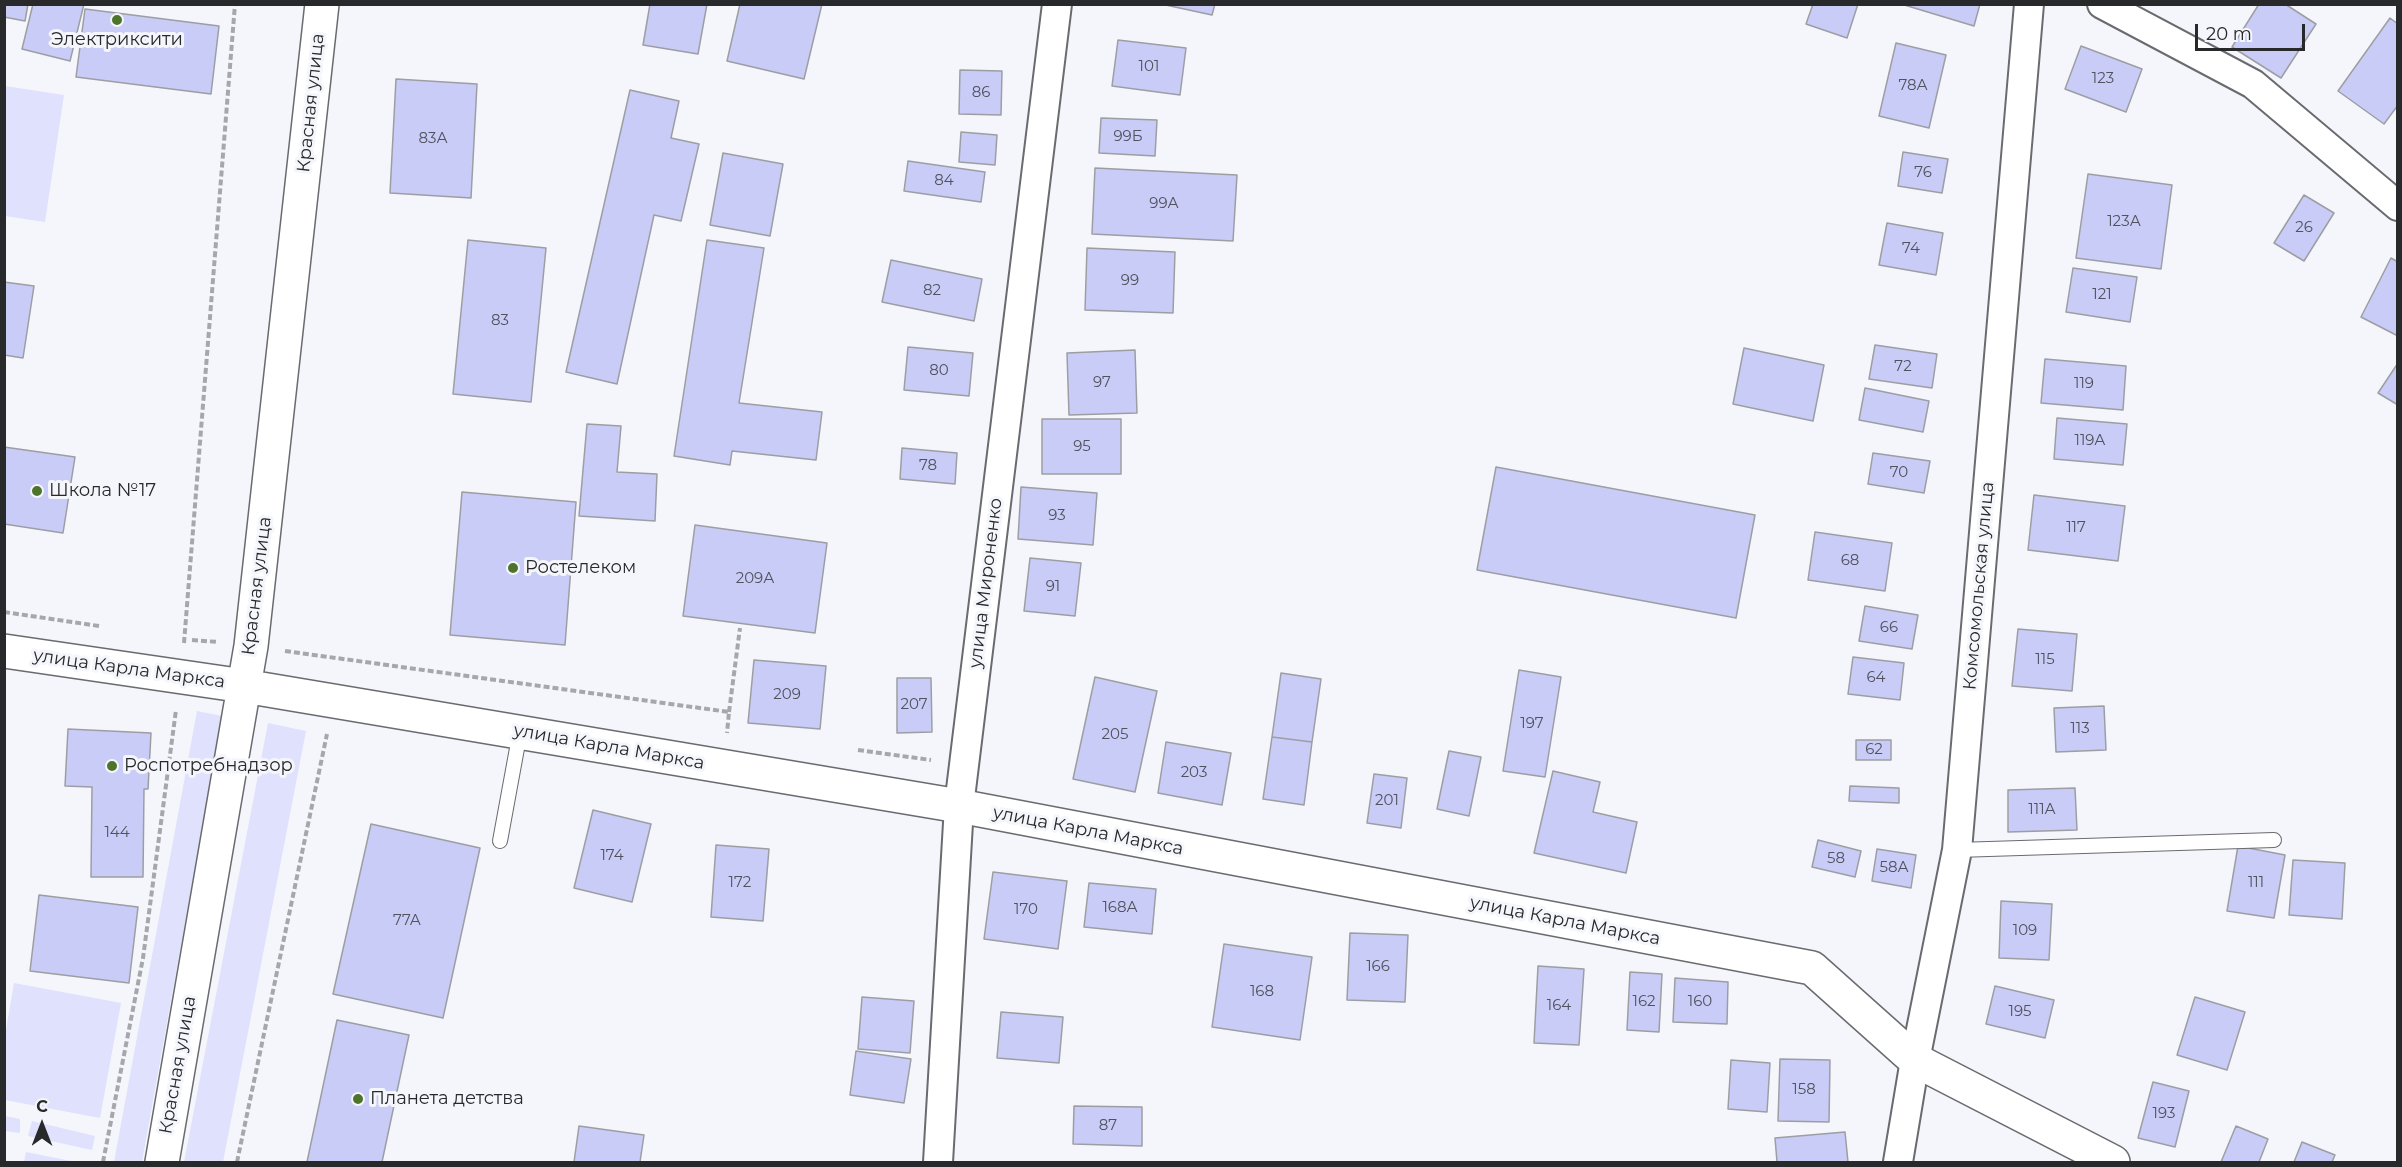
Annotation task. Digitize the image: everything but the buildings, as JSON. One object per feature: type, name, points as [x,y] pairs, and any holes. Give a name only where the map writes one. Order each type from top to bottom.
[{"type":"main road","name":"Красная улица","points":[[162,1162],[251,646],[322,4]]},
{"type":"main road","name":"улица Карла Маркса","points":[[4,651],[244,686],[959,806],[1812,968],[1915,1060],[2113,1162]]},
{"type":"street","name":"улица Мироненко","points":[[938,1162],[959,806],[1057,4]]},
{"type":"street","name":"Комсомольская улица","points":[[1898,1162],[1915,1060],[1957,850],[2029,4]]},
{"type":"street","points":[[2102,4],[2253,84],[2397,206]]},
{"type":"lane","points":[[500,841],[520,732]]},
{"type":"lane","points":[[1957,850],[2274,840]]},
{"type":"path","points":[[103,1162],[143,958],[185,639],[235,4]]},
{"type":"path","points":[[4,612],[106,627]]},
{"type":"path","points":[[738,735],[726,734],[740,628]]},
{"type":"path","points":[[174,638],[251,646],[729,712]]},
{"type":"path","points":[[237,1162],[334,701]]},
{"type":"path","points":[[857,750],[964,764]]},
{"type":"shaded area","points":[[5,86],[64,95],[45,222],[5,216]]},
{"type":"shaded area","points":[[197,711],[222,716],[142,1162],[114,1162]]},
{"type":"shaded area","points":[[268,723],[306,731],[223,1162],[184,1162]]},
{"type":"shaded area","points":[[14,983],[121,1003],[100,1118],[5,1100],[5,1036]]},
{"type":"shaded area","points":[[5,1116],[20,1119],[20,1133],[5,1131]]},
{"type":"shaded area","points":[[32,1121],[95,1136],[92,1150],[28,1136]]},
{"type":"shaded area","points":[[26,1152],[76,1162],[24,1162]]},
{"type":"place","name":"Электриксити","points":[[117,20]]},
{"type":"place","name":"Школа №17","points":[[37,491]]},
{"type":"place","name":"Ростелеком","points":[[513,568]]},
{"type":"place","name":"Роспотребнадзор","points":[[112,766]]},
{"type":"place","name":"Планета детства","points":[[358,1099]]}]
